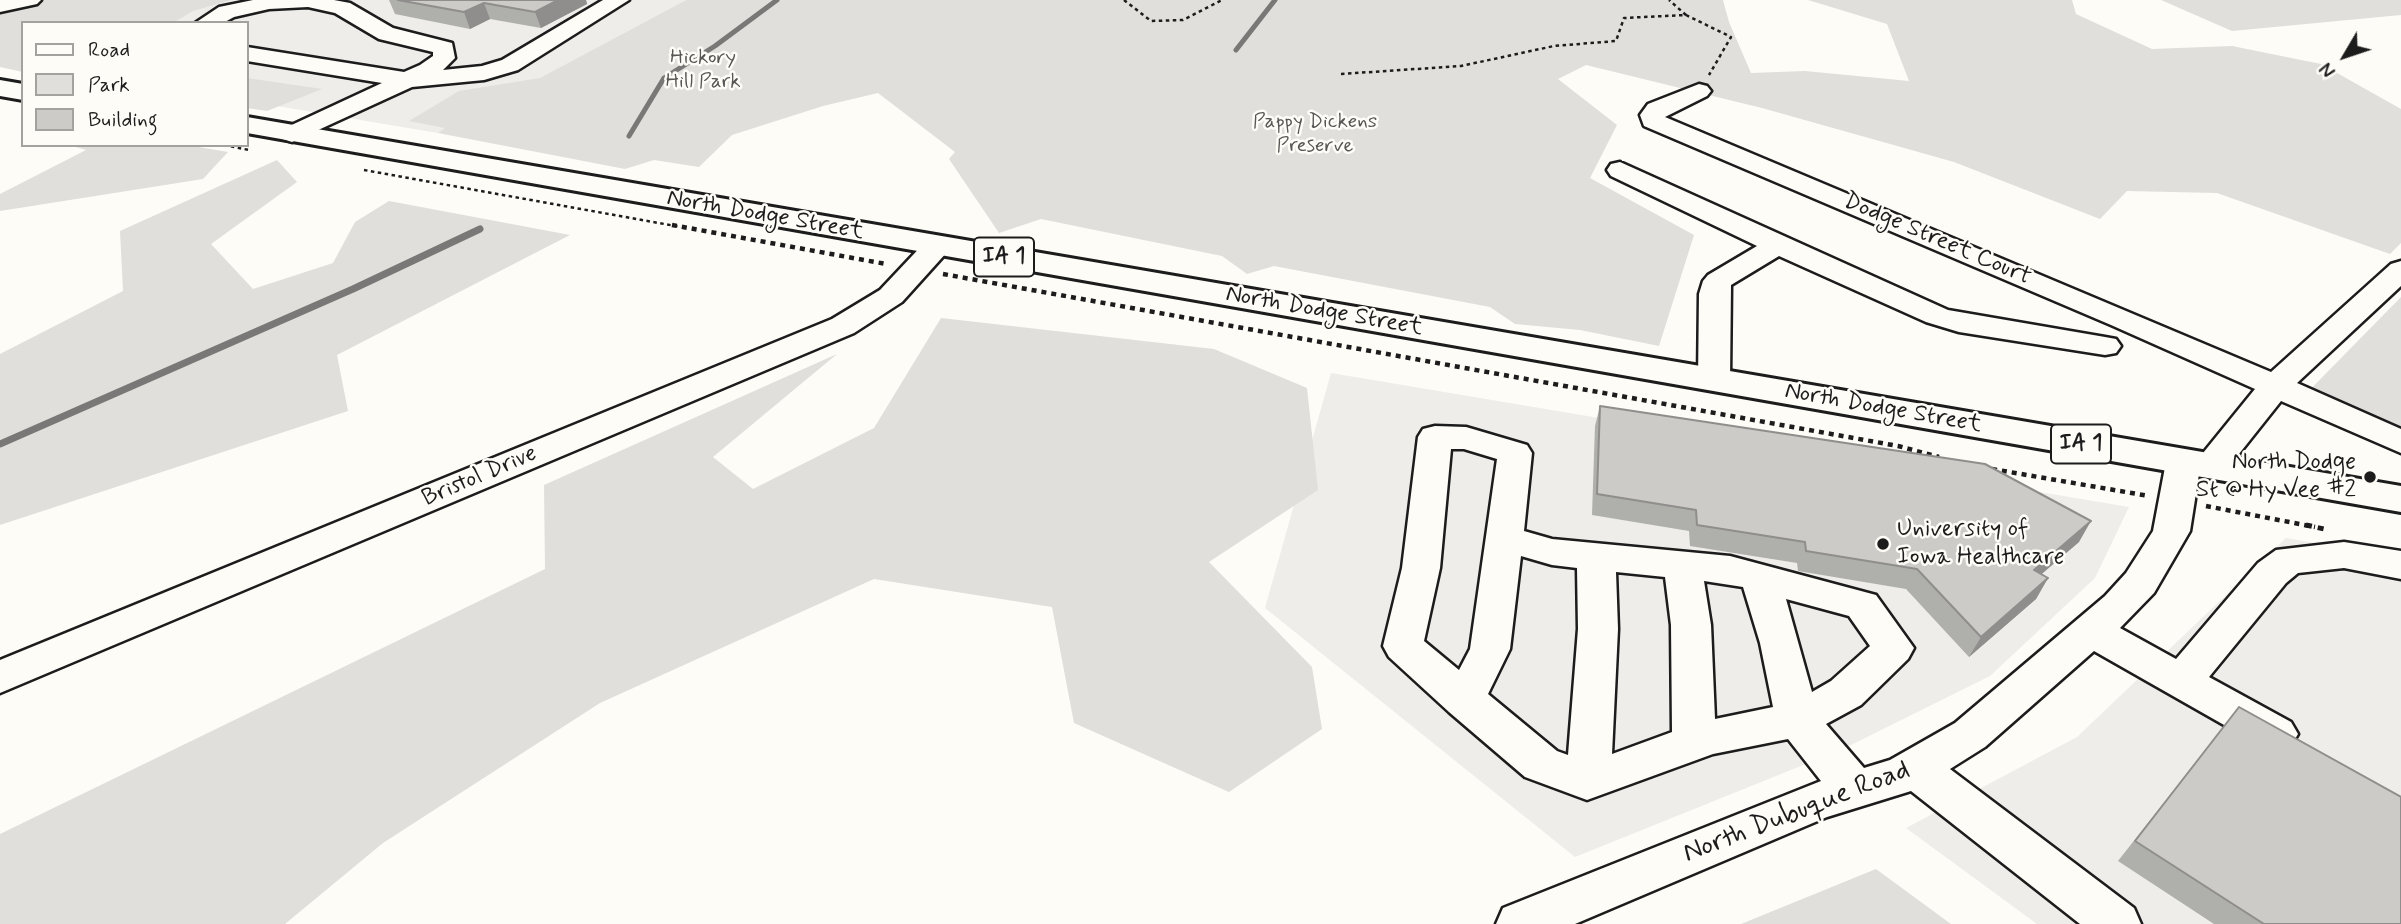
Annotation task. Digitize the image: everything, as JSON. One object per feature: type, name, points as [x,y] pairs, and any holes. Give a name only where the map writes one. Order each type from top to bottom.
[{"type":"main road","points":[[0,89],[21,92]]},
{"type":"main road","name":"North Dodge Street","points":[[251,138],[292,134],[927,257],[1714,380],[2191,476],[2401,499]]},
{"type":"street","points":[[248,54],[407,79],[484,73],[510,65],[618,0]]},
{"type":"street","points":[[0,6],[23,1]]},
{"type":"street","points":[[210,21],[227,12],[269,3],[308,1],[342,8],[387,34],[422,40],[444,48],[444,58],[407,79],[292,134]]},
{"type":"street","name":"Dodge Street Court","points":[[1699,91],[1657,109],[1652,115],[1653,121],[2276,385]]},
{"type":"street","points":[[1619,170],[1937,316],[1970,325],[2105,346]]},
{"type":"street","points":[[1714,380],[1714,294],[1718,281],[1778,245]]},
{"type":"street","name":"Bristol Drive","points":[[0,677],[843,326],[891,296],[927,257]]},
{"type":"street","points":[[2191,476],[2276,385],[2401,270]]},
{"type":"street","points":[[2276,385],[2401,442]]},
{"type":"street","points":[[1465,700],[1490,649],[1514,453],[1466,438],[1435,437],[1421,568],[1403,646],[1465,700],[1541,764],[1587,781],[1694,743],[1797,720],[1846,693],[1895,648],[1861,605],[1730,570],[1552,552],[1504,538]]},
{"type":"street","name":"North Dubuque Road","points":[[1520,924],[1817,801],[1903,775],[1970,735],[2140,583],[2171,531],[2191,476]]},
{"type":"street","points":[[2181,681],[2272,573],[2289,560],[2344,555],[2401,565]]},
{"type":"street","points":[[1587,781],[1595,709],[1598,628],[1595,556]]},
{"type":"street","points":[[1682,565],[1691,625],[1694,743]]},
{"type":"street","points":[[1760,578],[1780,643],[1797,720],[1855,789]]},
{"type":"street","points":[[2090,630],[2311,754]]},
{"type":"street","points":[[1915,768],[2117,924]]},
{"type":"path","points":[[1124,0],[1151,21],[1183,19],[1222,0]]},
{"type":"path","points":[[1669,0],[1686,15],[1731,37],[1699,91]]},
{"type":"path","points":[[1341,74],[1461,65],[1554,46],[1616,41],[1624,18],[1686,15]]},
{"type":"path","points":[[360,170],[927,257],[1898,446],[1948,459]]},
{"type":"path","points":[[1986,467],[2191,476],[2336,531]]},
{"type":"shaded area","points":[[88,0],[686,0],[438,133],[248,101],[248,21],[29,21]]},
{"type":"shaded area","points":[[1331,373],[2129,507],[2095,578],[1990,676],[1843,749],[1575,857],[1265,608]]},
{"type":"shaded area","points":[[2286,538],[2401,558],[2401,924],[2037,924],[1906,828],[2077,737]]},
{"type":"green space","points":[[18,0],[231,0],[193,11],[176,21],[21,21],[21,72],[0,67],[0,4]]},
{"type":"green space","points":[[686,0],[1723,0],[1729,22],[1751,73],[1805,71],[1909,81],[1887,24],[1808,0],[2072,0],[2076,14],[2152,49],[2232,46],[2321,64],[2401,109],[2401,243],[2390,254],[2217,193],[2127,191],[2100,219],[1954,162],[1762,108],[1586,65],[1558,79],[1617,125],[1590,178],[1694,235],[1659,346],[1580,330],[1515,324],[1490,307],[1274,266],[1247,274],[1222,256],[1041,219],[999,233],[949,159],[955,152],[878,93],[823,106],[732,135],[699,167],[654,160],[625,169],[438,133],[445,128],[409,121],[459,91],[540,78]]},
{"type":"green space","points":[[2161,0],[2401,0],[2401,15],[2232,31]]},
{"type":"green space","points":[[248,78],[322,89],[267,111],[248,108]]},
{"type":"green space","points":[[76,147],[199,147],[228,152],[203,179],[0,211],[0,194],[86,150]]},
{"type":"green space","points":[[277,160],[297,182],[211,244],[253,289],[333,263],[355,222],[389,201],[570,235],[337,355],[348,411],[0,525],[0,354],[123,291],[120,231]]},
{"type":"green space","points":[[2401,297],[2401,454],[2293,407]]},
{"type":"green space","points":[[941,318],[1214,349],[1307,388],[1318,490],[1209,562],[1312,667],[1322,729],[1229,792],[1074,723],[1052,607],[874,579],[600,703],[383,843],[285,924],[0,924],[0,834],[545,569],[544,485],[837,354],[713,457],[753,489],[874,428]]},
{"type":"green space","points":[[1876,869],[1951,924],[1741,924]]},
{"type":"building","points":[[398,0],[558,0],[535,12],[484,3],[464,12]]},
{"type":"building","name":"University of Iowa Healthcare","points":[[1600,406],[1985,464],[2091,521],[2034,570],[2048,578],[1981,637],[1917,569],[1806,551],[1805,542],[1697,525],[1696,510],[1597,494]]},
{"type":"building","points":[[2239,707],[2401,797],[2401,924],[2264,924],[2135,841]]},
{"type":"waterway","points":[[629,136],[664,78],[715,46],[777,0]]},
{"type":"waterway","points":[[1236,50],[1275,0]]},
{"type":"waterway","points":[[0,444],[353,289],[480,229]]},
{"type":"place","name":"North Dodge St @ Hy Vee #2","points":[[2370,477]]},
{"type":"place","name":"University of Iowa Healthcare","points":[[1883,544]]},
{"type":"park label","name":"Hickory Hill Park","points":[[703,71]]},
{"type":"park label","name":"Pappy Dickens Preserve","points":[[1315,135]]}]
